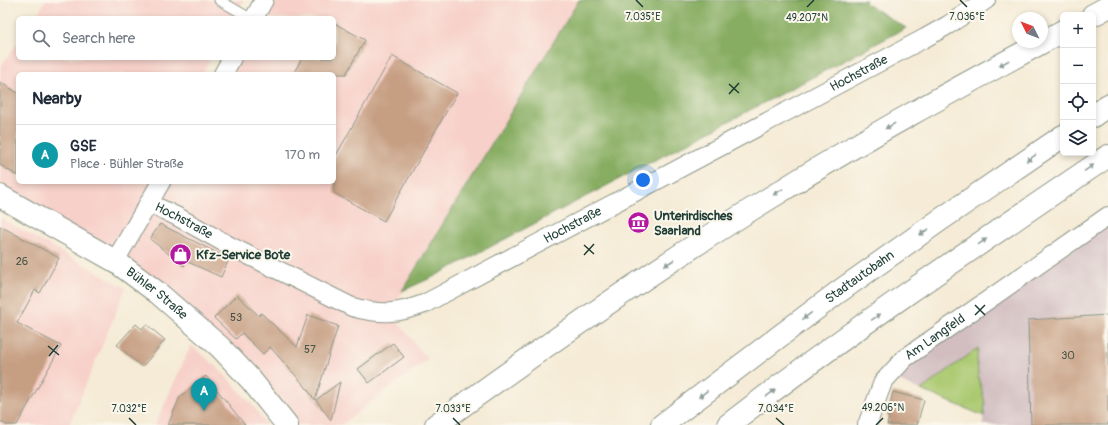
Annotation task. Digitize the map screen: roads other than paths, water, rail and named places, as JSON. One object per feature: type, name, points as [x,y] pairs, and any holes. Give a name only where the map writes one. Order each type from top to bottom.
[{"type":"main road","points":[[1096,13],[1108,7]]},
{"type":"main road","points":[[436,425],[630,288],[778,192],[887,128],[1060,33]]},
{"type":"main road","points":[[1096,114],[1108,105]]},
{"type":"main road","name":"Stadtautobahn","points":[[662,425],[838,293],[940,220],[1060,138]]},
{"type":"main road","points":[[728,425],[853,332],[1108,156]]},
{"type":"main road","name":"Bühler Straße","points":[[0,196],[115,261],[169,302],[220,347],[251,380],[287,425]]},
{"type":"street","points":[[255,16],[264,0]]},
{"type":"street","name":"Hochstraße","points":[[149,203],[352,307],[367,311],[390,313],[408,310],[424,304],[925,38],[986,0]]},
{"type":"street","points":[[224,72],[231,60]]},
{"type":"street","points":[[115,261],[161,184]]},
{"type":"street","name":"Am Langfeld","points":[[867,425],[883,382],[905,358],[1108,216]]},
{"type":"lane","points":[[219,0],[247,16]]},
{"type":"place","name":"Unterirdisches Saarland","points":[[639,223]]},
{"type":"place","name":"Kfz-Service Bote","points":[[180,255]]},
{"type":"place","name":"GSE","points":[[204,411]]}]
